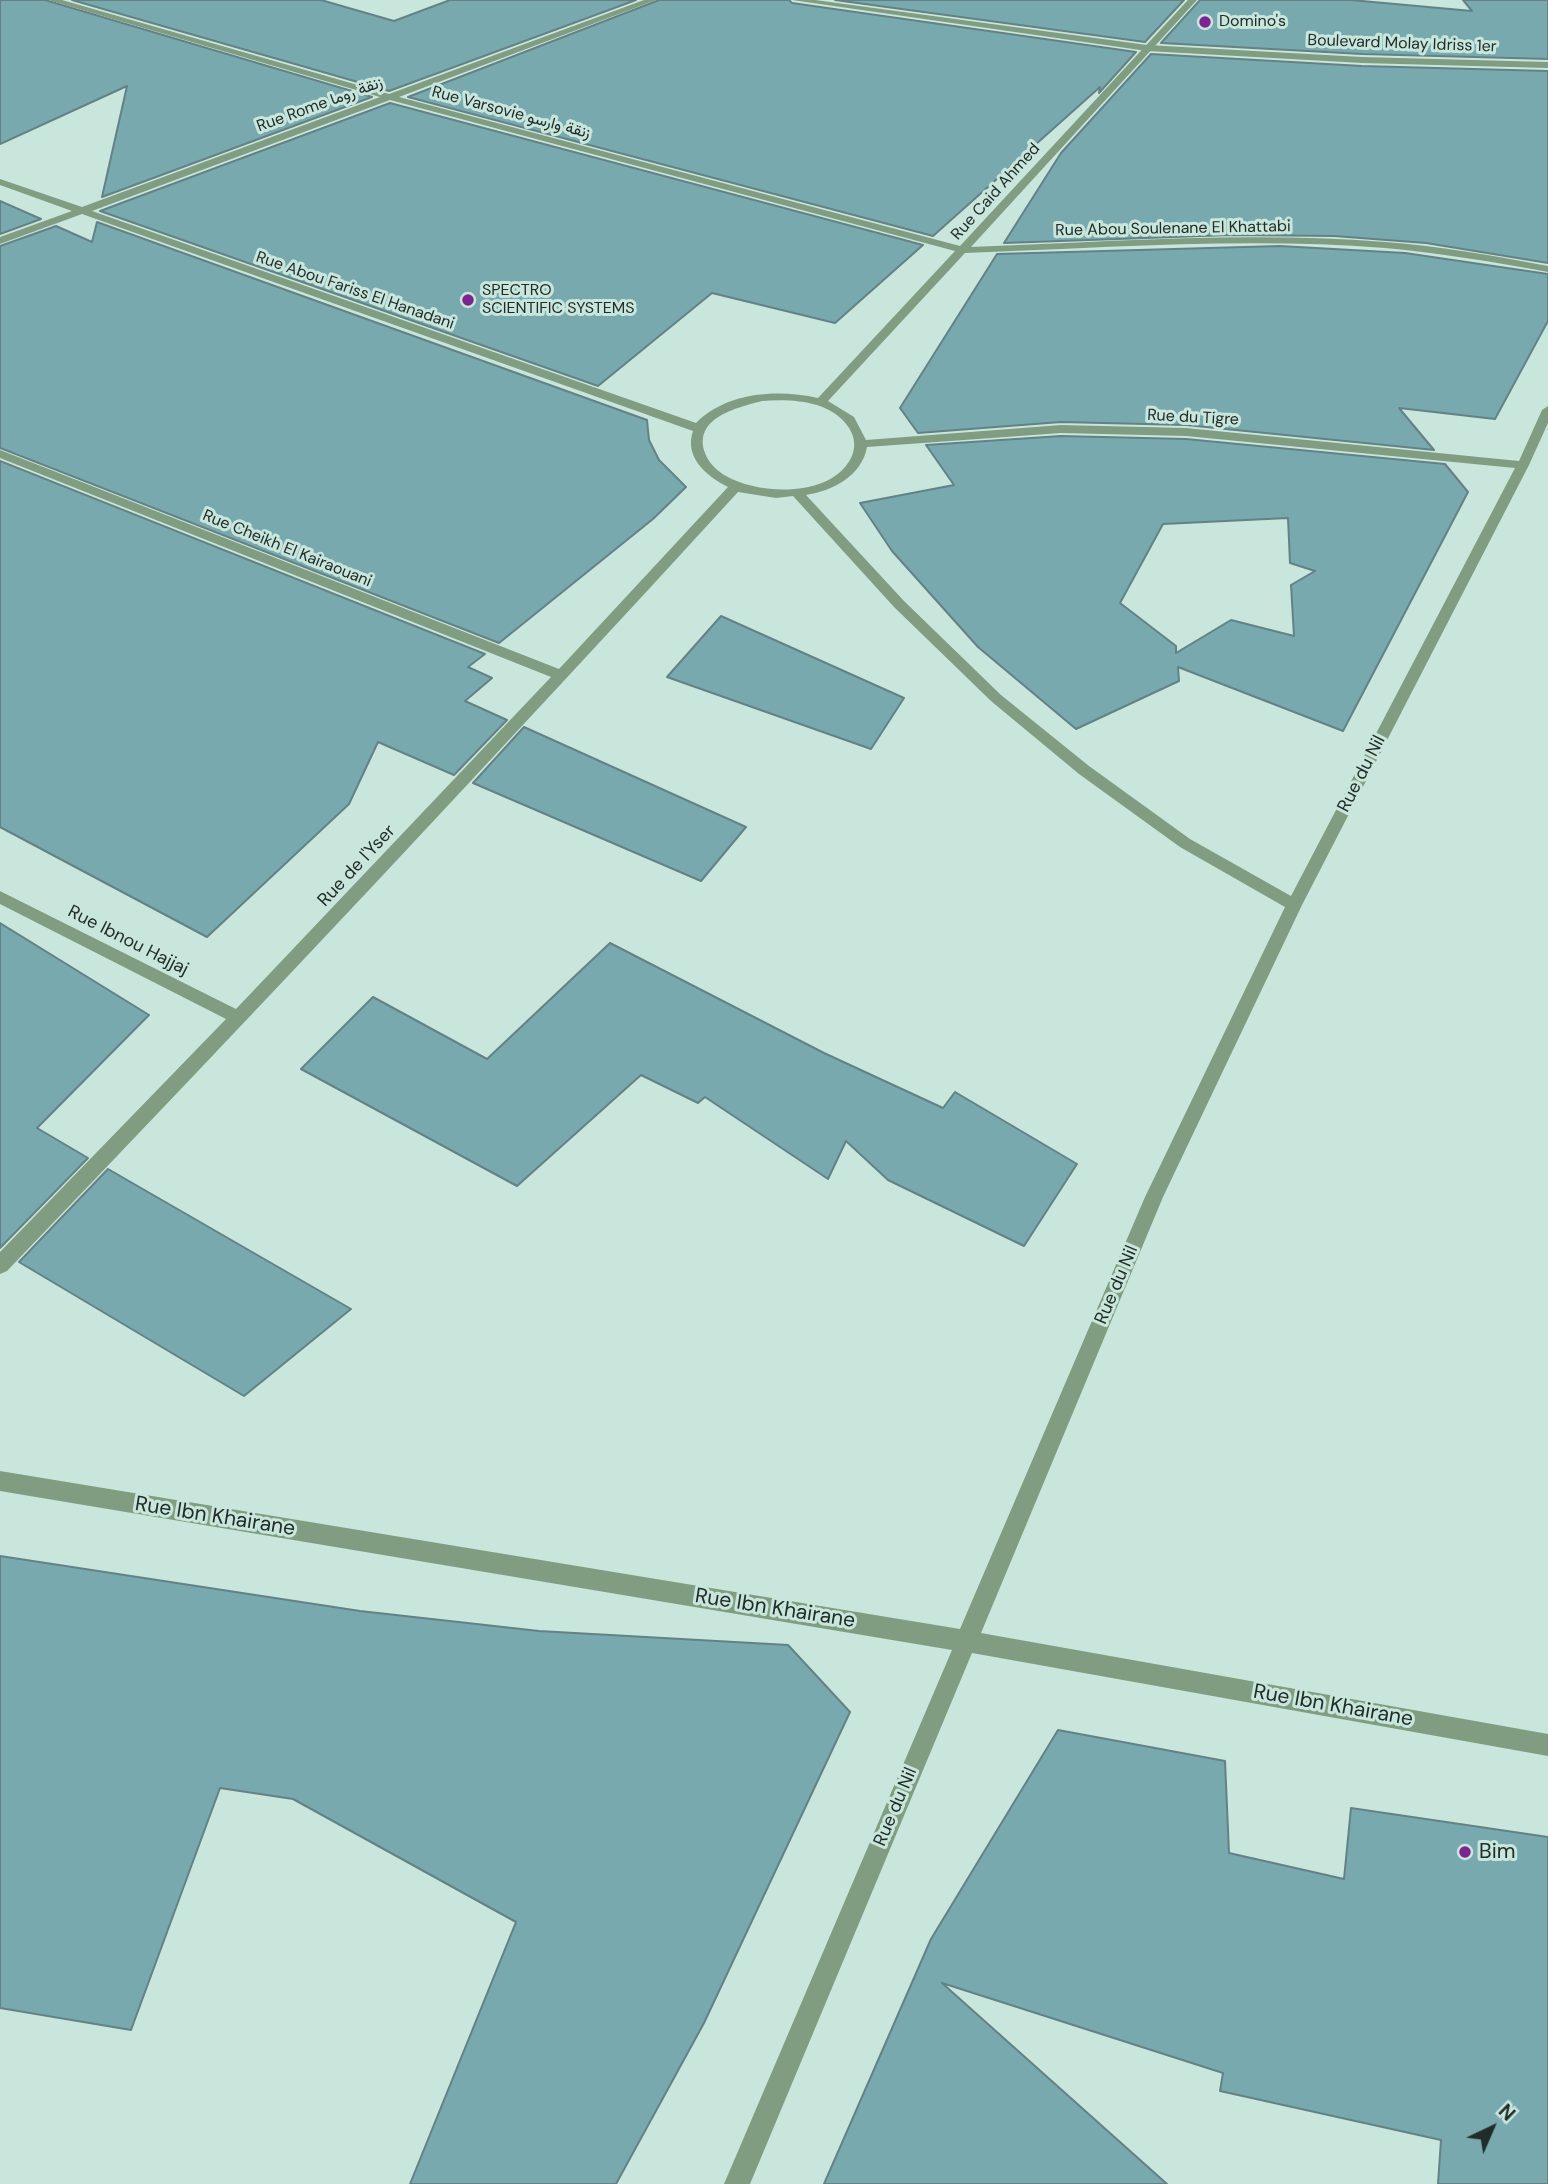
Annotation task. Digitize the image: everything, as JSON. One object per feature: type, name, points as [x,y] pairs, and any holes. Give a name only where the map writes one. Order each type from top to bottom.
[{"type":"street","name":"Rue Varsovie زنقة وارسو","points":[[52,0],[389,97],[964,250]]},
{"type":"street","name":"Rue Rome زنقة روما","points":[[0,241],[652,0]]},
{"type":"street","name":"Boulevard Molay Idriss 1er","points":[[796,0],[1147,48],[1362,60],[1548,65]]},
{"type":"street","name":"Rue Caid Ahmed","points":[[820,403],[1193,0]]},
{"type":"street","name":"Rue Abou Fariss El Hanadani","points":[[0,182],[699,429]]},
{"type":"street","name":"Rue Abou Soulenane El Khattabi","points":[[964,250],[1249,240],[1385,245],[1489,258],[1548,269]]},
{"type":"street","points":[[786,396],[820,403],[849,420],[857,432],[860,444],[856,460],[844,475],[823,486],[797,493],[759,493],[735,487],[714,476],[700,461],[695,445],[699,429],[719,410],[750,399],[786,396]]},
{"type":"street","name":"Rue du Nil","points":[[737,2184],[1154,1197],[1294,905],[1523,465],[1548,410]]},
{"type":"street","name":"Rue du Tigre","points":[[860,444],[1061,429],[1186,432],[1523,465]]},
{"type":"street","name":"Rue Cheikh El Kairaouani","points":[[0,454],[562,676]]},
{"type":"street","name":"Rue de l'Yser","points":[[0,1265],[239,1018],[562,676],[735,487]]},
{"type":"street","points":[[797,493],[899,604],[1016,714],[1084,770],[1185,843],[1294,905]]},
{"type":"street","name":"Rue Ibnou Hajjaj","points":[[0,897],[239,1018]]},
{"type":"street","name":"Rue Ibn Khairane","points":[[0,1481],[966,1641],[1548,1745]]},
{"type":"building","points":[[0,0],[45,0],[372,97],[102,197],[127,86],[0,144]]},
{"type":"building","points":[[72,0],[321,0],[394,21],[450,0],[636,0],[389,91]]},
{"type":"building","points":[[659,0],[789,0],[792,3],[1136,52],[1099,93],[1100,87],[933,236],[408,97]]},
{"type":"building","points":[[835,0],[1184,0],[1145,42]]},
{"type":"building","points":[[1200,0],[1351,0],[1472,11],[1463,0],[1548,0],[1548,59],[1362,54],[1161,43]]},
{"type":"building","points":[[1151,54],[1362,66],[1548,71],[1548,263],[1426,243],[1334,236],[1230,235],[1004,243],[1061,153]]},
{"type":"building","points":[[390,103],[923,245],[835,323],[712,293],[598,386],[100,211]]},
{"type":"building","points":[[0,201],[41,219],[0,234]]},
{"type":"building","points":[[97,222],[647,420],[649,440],[659,460],[686,487],[653,519],[499,643],[0,448],[0,246],[56,226],[92,242]]},
{"type":"building","points":[[1280,246],[1405,253],[1548,274],[1548,321],[1495,419],[1399,408],[1434,450],[1186,425],[1061,422],[918,433],[900,408],[997,254]]},
{"type":"building","points":[[1061,436],[1186,439],[1445,464],[1468,492],[1343,731],[1178,667],[1179,681],[1076,729],[978,647],[892,551],[860,503],[954,485],[926,445]],"holes":[[[1288,518],[1290,563],[1315,571],[1291,585],[1294,636],[1231,620],[1176,653],[1176,646],[1120,603],[1163,524]]]},
{"type":"building","points":[[0,461],[485,654],[468,667],[492,678],[465,701],[507,720],[454,775],[378,742],[349,804],[207,937],[0,827]]},
{"type":"building","points":[[721,616],[904,698],[871,749],[667,677]]},
{"type":"building","points":[[524,727],[746,827],[701,881],[473,783]]},
{"type":"building","points":[[0,923],[149,1015],[37,1128],[88,1158],[0,1248]]},
{"type":"building","points":[[610,943],[824,1053],[943,1108],[955,1092],[1077,1164],[1024,1246],[888,1180],[846,1141],[828,1179],[705,1097],[698,1103],[641,1075],[517,1186],[301,1069],[373,997],[487,1059]]},
{"type":"building","points":[[108,1169],[351,1309],[244,1396],[19,1262]]},
{"type":"building","points":[[0,1556],[360,1611],[539,1631],[788,1645],[850,1712],[704,2023],[616,2184],[410,2184],[516,1922],[293,1799],[220,1788],[131,2030],[0,2008]]},
{"type":"building","points":[[1058,1730],[1225,1761],[1229,1853],[1344,1879],[1351,1808],[1548,1837],[1548,2184],[1438,2184],[1441,2140],[1220,2091],[1223,2073],[942,1983],[1167,2184],[824,2184],[931,1939]]},
{"type":"place","name":"Domino's","points":[[1205,22]]},
{"type":"place","name":"SPECTRO SCIENTIFIC SYSTEMS","points":[[468,300]]},
{"type":"place","name":"Bim","points":[[1465,1852]]}]
